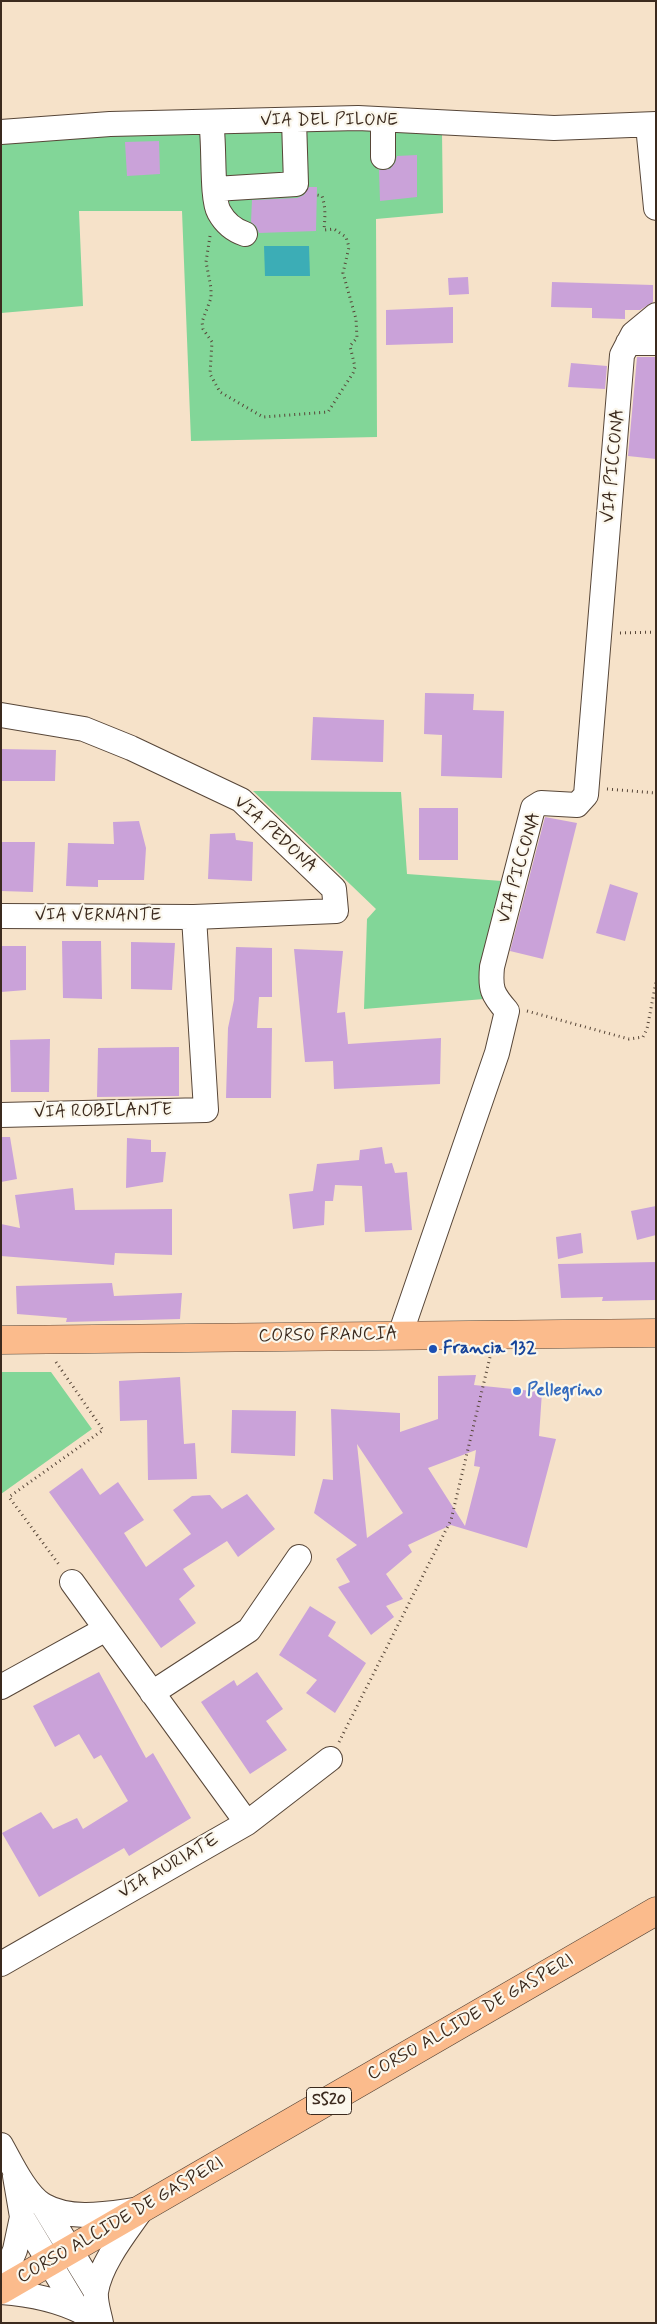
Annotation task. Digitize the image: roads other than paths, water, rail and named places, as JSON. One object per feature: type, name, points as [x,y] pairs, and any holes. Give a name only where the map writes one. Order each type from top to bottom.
[{"type":"main road","name":"CORSO FRANCIA","points":[[1,1340],[656,1333]]},
{"type":"main road","name":"CORSO ALCIDE DE GASPERI","points":[[1,2291],[656,1911]]},
{"type":"street","name":"VIA DEL PILONE","points":[[1,132],[110,124],[294,120],[383,120],[554,128],[652,124]]},
{"type":"street","points":[[216,197],[296,184],[294,120]]},
{"type":"street","points":[[383,120],[383,157]]},
{"type":"street","points":[[211,122],[214,138],[216,197],[229,226],[245,234]]},
{"type":"street","points":[[652,124],[656,208]]},
{"type":"street","name":"VIA PICCONA","points":[[400,1335],[487,1081],[507,1010],[497,1000],[490,986],[491,976],[533,808],[541,803],[577,805],[586,795],[622,355],[633,334],[656,315]]},
{"type":"street","points":[[628,343],[656,343]]},
{"type":"street","name":"VIA PEDONA","points":[[1,715],[84,729],[131,748],[241,800],[334,889],[336,911],[194,916]]},
{"type":"street","name":"VIA VERNANTE","points":[[1,916],[194,916]]},
{"type":"street","name":"VIA ROBILANTE","points":[[1,1115],[206,1110],[194,916]]},
{"type":"street","points":[[152,1693],[249,1630],[299,1557]]},
{"type":"street","points":[[72,1582],[247,1822]]},
{"type":"street","points":[[1,1687],[106,1629]]},
{"type":"street","name":"VIA AURIATE","points":[[1,1964],[247,1822],[330,1759]]},
{"type":"street","points":[[1,2145],[31,2194],[43,2205],[71,2214],[104,2215],[142,2209]]},
{"type":"street","points":[[1,2283],[15,2250],[22,2217],[13,2167]]},
{"type":"street","points":[[43,2205],[78,2310]]},
{"type":"street","points":[[101,2323],[96,2292],[110,2256],[142,2209]]},
{"type":"street","points":[[22,2217],[96,2292]]},
{"type":"street","points":[[1,2291],[23,2294],[78,2310],[101,2323]]},
{"type":"water","points":[[264,246],[309,246],[310,276],[265,276]]},
{"type":"place","name":"Francia 132","points":[[433,1349]]},
{"type":"place","name":"Pellegrino","points":[[517,1391]]}]
